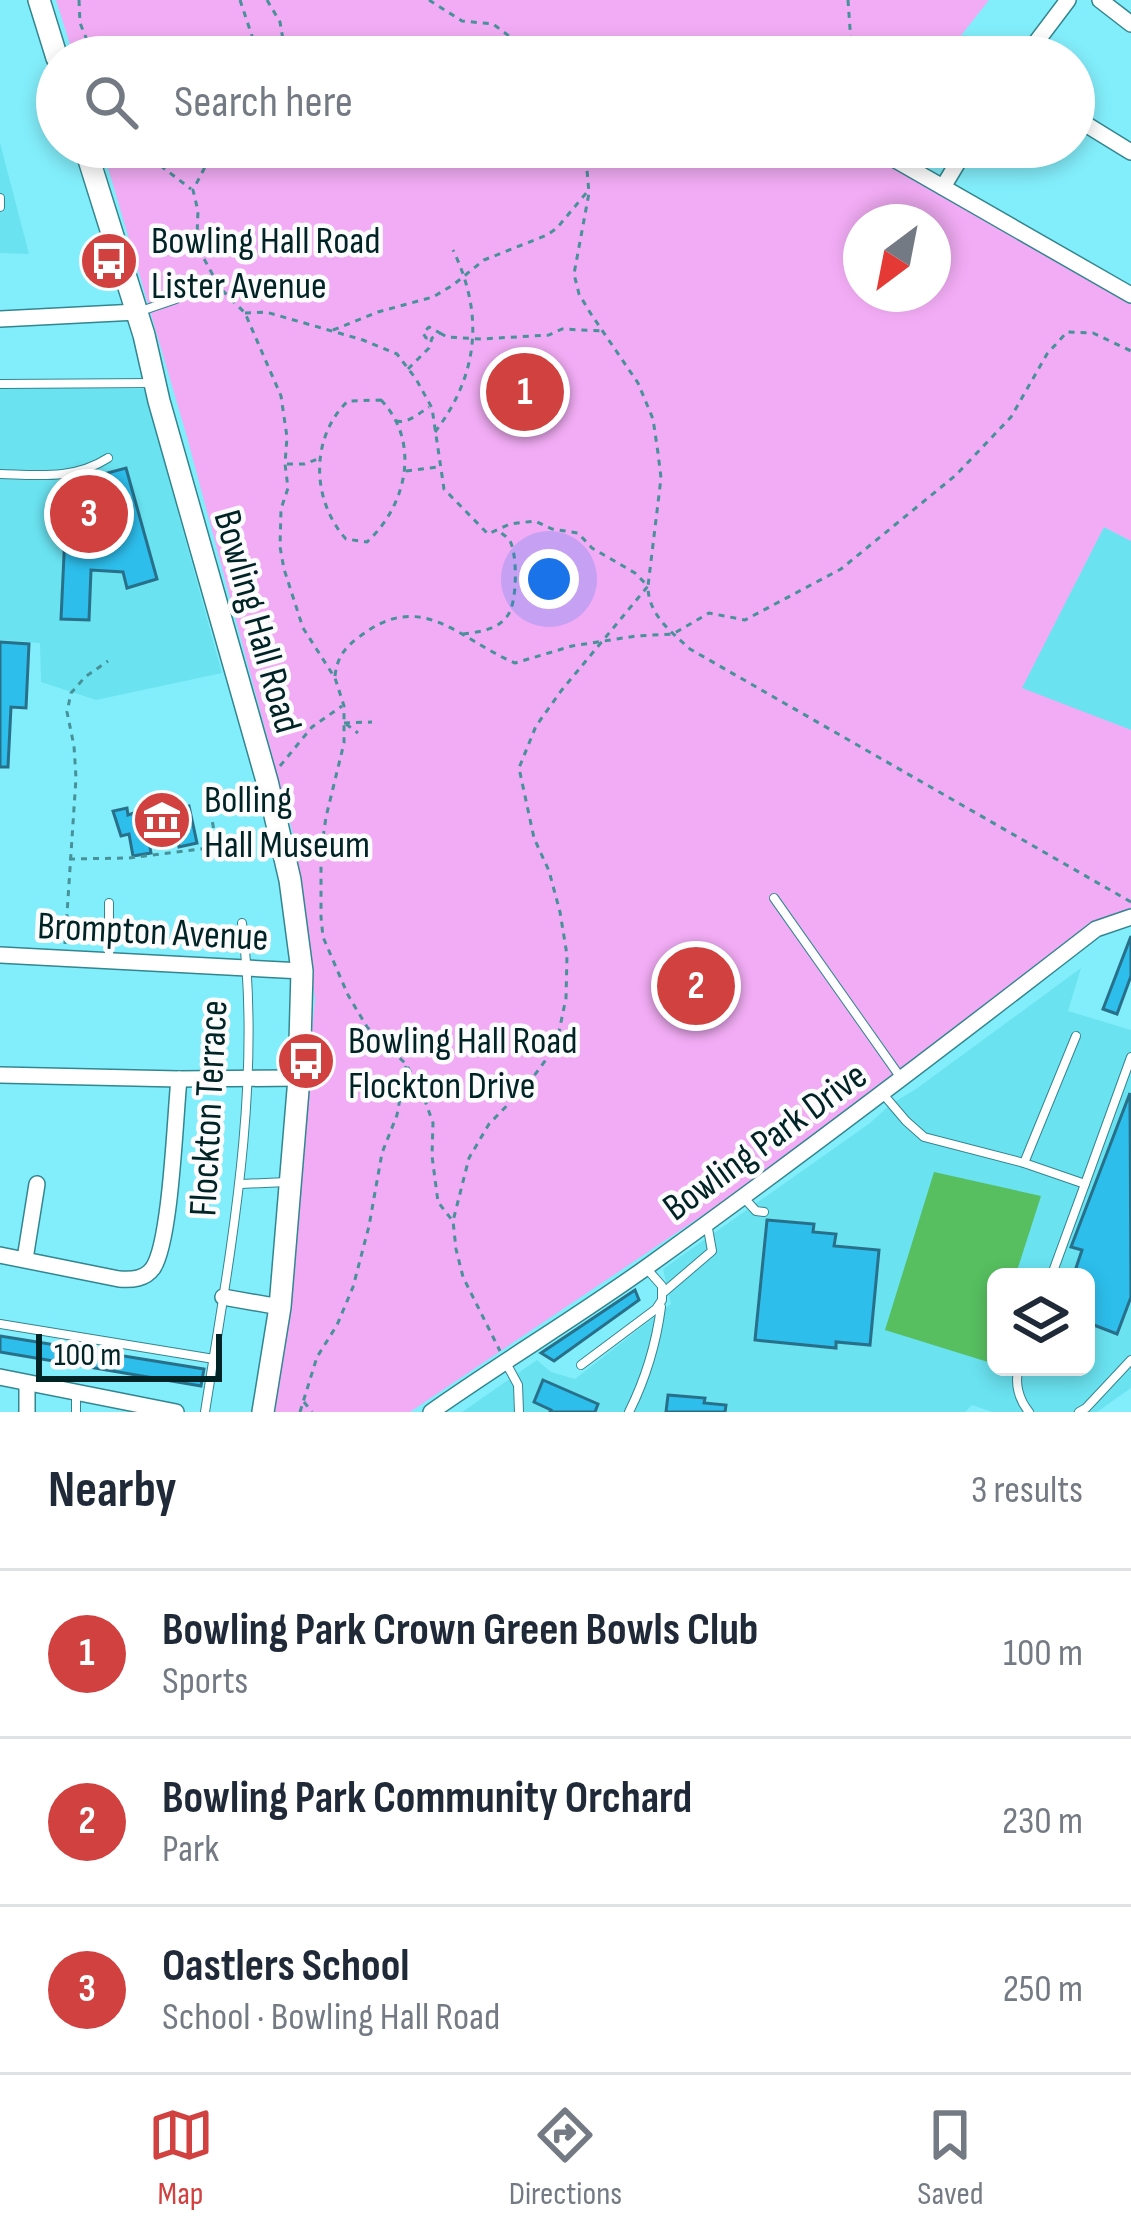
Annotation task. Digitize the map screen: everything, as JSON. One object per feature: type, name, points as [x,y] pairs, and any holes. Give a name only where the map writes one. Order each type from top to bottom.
[{"type":"street","points":[[39,0],[50,36]]},
{"type":"street","points":[[1040,36],[1068,0]]},
{"type":"street","points":[[1100,0],[1131,24]]},
{"type":"street","points":[[1095,130],[1131,152]]},
{"type":"street","name":"Bowling Hall Road","points":[[92,168],[137,312],[290,880],[302,971],[299,1078],[280,1306],[263,1412]]},
{"type":"street","points":[[910,168],[1131,295]]},
{"type":"street","points":[[943,187],[955,168]]},
{"type":"street","points":[[0,319],[137,312]]},
{"type":"street","name":"Bowling Park Drive","points":[[431,1412],[646,1268],[883,1094],[1096,929],[1131,917]]},
{"type":"street","name":"Brompton Avenue","points":[[0,955],[302,971]]},
{"type":"street","points":[[0,1076],[299,1078]]},
{"type":"street","points":[[0,1255],[119,1279],[135,1280],[151,1272],[165,1224],[179,1079]]},
{"type":"street","points":[[25,1259],[37,1184]]},
{"type":"street","points":[[223,1297],[280,1306]]},
{"type":"street","points":[[0,1377],[176,1412]]},
{"type":"street","points":[[27,1384],[27,1412]]},
{"type":"lane","points":[[0,197],[0,207]]},
{"type":"lane","points":[[137,312],[176,298]]},
{"type":"lane","points":[[0,384],[154,383]]},
{"type":"lane","points":[[0,474],[66,476],[108,458]]},
{"type":"lane","points":[[774,898],[902,1079]]},
{"type":"lane","points":[[109,903],[109,960]]},
{"type":"lane","name":"Flockton Terrace","points":[[205,1412],[241,1184],[248,968],[242,923]]},
{"type":"lane","points":[[1024,1163],[1076,1036]]},
{"type":"lane","points":[[1055,1268],[1131,1057]]},
{"type":"lane","points":[[883,1094],[924,1137],[1085,1184]]},
{"type":"lane","points":[[241,1184],[290,1182]]},
{"type":"lane","points":[[743,1196],[764,1213]]},
{"type":"lane","points":[[581,1365],[656,1310],[662,1296],[712,1251],[706,1223]]},
{"type":"lane","points":[[629,1412],[657,1344],[662,1286],[646,1268]]},
{"type":"lane","points":[[0,1324],[214,1359]]},
{"type":"lane","points":[[504,1360],[518,1385],[519,1412]]},
{"type":"lane","points":[[1078,1412],[1131,1360]]},
{"type":"lane","points":[[1016,1376],[1020,1401],[1029,1412]]},
{"type":"lane","points":[[76,1391],[76,1412]]},
{"type":"path","points":[[79,0],[85,36]]},
{"type":"path","points":[[240,0],[252,36]]},
{"type":"path","points":[[267,0],[282,36]]},
{"type":"path","points":[[429,0],[462,21],[493,24],[509,36]]},
{"type":"path","points":[[848,0],[851,36]]},
{"type":"path","points":[[164,168],[193,190],[196,236],[203,257],[220,288],[245,313],[281,396],[288,488],[281,509],[284,569],[303,628],[335,678],[344,706],[344,742],[321,852],[323,937],[367,1027],[406,1064],[423,1095],[433,1123],[438,1202],[453,1221]]},
{"type":"path","points":[[193,190],[204,168]]},
{"type":"path","points":[[586,168],[588,190],[574,274],[579,294],[638,383],[653,419],[661,478],[648,602],[690,649],[1131,902]]},
{"type":"path","points":[[331,331],[433,296],[484,260],[547,235],[588,190]]},
{"type":"path","points":[[435,432],[470,370],[472,298],[453,250]]},
{"type":"path","points":[[176,298],[197,297],[220,288]]},
{"type":"path","points":[[245,313],[266,312],[397,354],[431,406],[444,489],[488,534],[510,524],[535,521],[578,533],[648,586]]},
{"type":"path","points":[[433,338],[423,333],[429,327],[447,337],[471,338],[549,335],[562,329],[604,331]]},
{"type":"path","points":[[335,678],[337,661],[348,645],[369,629],[399,617],[428,616],[515,663],[572,646],[674,634],[710,613],[745,620],[842,569],[970,460],[1011,417],[1047,353],[1066,332],[1094,333],[1131,351]]},
{"type":"path","points":[[408,369],[440,333]]},
{"type":"path","points":[[348,400],[381,400],[392,411],[401,434],[405,479],[385,525],[368,542],[346,539],[333,525],[316,459],[332,415],[348,400]]},
{"type":"path","points":[[396,421],[431,406]]},
{"type":"path","points":[[285,464],[316,459]]},
{"type":"path","points":[[405,471],[440,467]]},
{"type":"path","points":[[461,634],[495,626],[508,615],[515,595],[512,546],[496,530]]},
{"type":"path","points":[[504,1360],[464,1277],[453,1221],[470,1158],[489,1124],[556,1046],[566,998],[567,955],[560,912],[534,838],[519,768],[536,726],[648,586]]},
{"type":"path","points":[[64,958],[76,778],[67,712],[71,693],[109,661]]},
{"type":"path","points":[[69,860],[217,847],[208,798],[267,781],[312,728],[344,706]]},
{"type":"path","points":[[344,723],[372,722]]},
{"type":"path","points":[[344,723],[358,733]]},
{"type":"path","points":[[301,1412],[317,1357],[352,1287],[406,1064]]},
{"type":"path","points":[[303,1400],[312,1412]]},
{"type":"shaded area","points":[[56,0],[989,0],[961,36],[67,36]]},
{"type":"shaded area","points":[[0,143],[29,254],[0,253]]},
{"type":"shaded area","points":[[108,168],[915,168],[1131,295],[1131,541],[1104,527],[1022,688],[1131,730],[1131,917],[1096,929],[883,1094],[410,1412],[270,1412],[285,1327],[315,999],[296,845],[187,437]]},
{"type":"shaded area","points":[[0,387],[144,389],[222,673],[96,700],[41,682],[40,643],[0,640]]},
{"type":"shaded area","points":[[1104,527],[1131,541],[1131,730],[1021,689]]},
{"type":"shaded area","points":[[1081,968],[1068,1011],[1131,1030],[1131,1388],[1097,1412],[992,1412],[972,1405],[965,1412],[462,1412],[537,1360],[551,1372],[575,1379],[671,1304],[663,1269]]},
{"type":"shaded area","points":[[934,1172],[1041,1196],[1018,1268],[987,1268],[987,1362],[885,1330]]},
{"type":"building","points":[[126,468],[157,579],[127,588],[123,572],[91,570],[89,620],[61,619],[67,491],[87,492],[88,479]]},
{"type":"building","points":[[0,642],[29,644],[26,708],[11,707],[8,767],[0,767]]},
{"type":"building","points":[[189,806],[197,843],[179,847],[176,831],[148,836],[151,853],[133,856],[129,834],[121,836],[113,811],[127,808],[128,815],[141,815]]},
{"type":"building","points":[[1131,936],[1131,976],[1117,1014],[1103,1009]]},
{"type":"building","points":[[1130,1093],[1131,1297],[1117,1334],[1095,1325],[1095,1268],[1076,1268],[1082,1250],[1071,1247]]},
{"type":"building","points":[[767,1220],[814,1224],[813,1232],[836,1234],[834,1246],[879,1250],[870,1345],[836,1342],[836,1348],[755,1340]]},
{"type":"building","points":[[635,1290],[639,1300],[554,1361],[541,1353]]},
{"type":"building","points":[[0,1336],[204,1369],[201,1386],[0,1352]]},
{"type":"building","points":[[543,1380],[598,1404],[595,1412],[550,1412],[534,1402]]},
{"type":"building","points":[[668,1395],[705,1398],[704,1403],[726,1405],[725,1412],[666,1412]]},
{"type":"place","name":"Bowling Hall Road Lister Avenue","points":[[109,261]]},
{"type":"place","name":"Bowling Park Crown Green Bowls Club","points":[[525,392]]},
{"type":"place","name":"Oastlers School","points":[[89,514]]},
{"type":"place","name":"Bolling Hall Museum","points":[[162,820]]},
{"type":"place","name":"Bowling Park Community Orchard","points":[[696,986]]},
{"type":"place","name":"Bowling Hall Road Flockton Drive","points":[[306,1061]]}]
